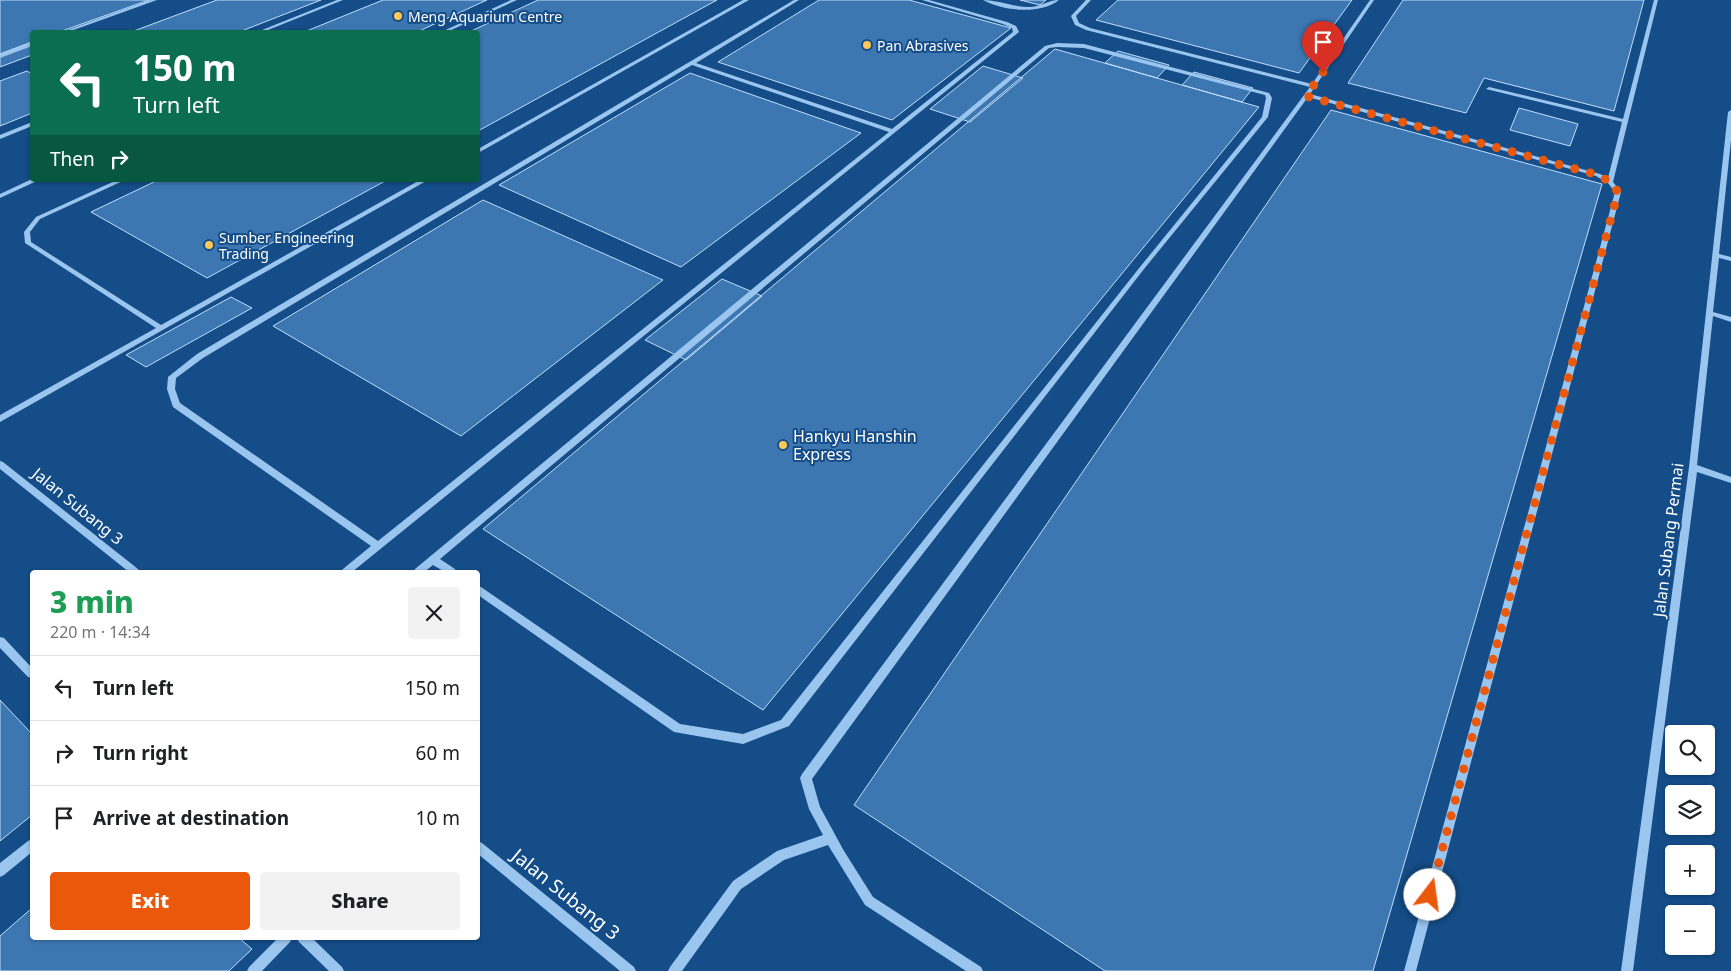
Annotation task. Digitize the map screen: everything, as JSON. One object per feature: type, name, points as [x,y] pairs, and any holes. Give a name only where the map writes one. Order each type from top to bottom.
[{"type":"street","points":[[71,30],[155,0]]},
{"type":"street","points":[[265,30],[341,0]]},
{"type":"street","points":[[448,30],[515,0]]},
{"type":"street","points":[[480,150],[747,0]]},
{"type":"street","points":[[378,546],[176,405],[171,389],[172,377],[200,356],[797,0]]},
{"type":"street","points":[[348,570],[1016,32],[1014,27],[1006,23],[924,0]]},
{"type":"street","points":[[985,0],[1004,5],[1031,8],[1038,8],[1057,0]]},
{"type":"street","points":[[1089,0],[1073,16],[1078,24],[1088,29],[1313,86]]},
{"type":"street","points":[[977,971],[869,901],[830,839],[815,810],[806,778],[1306,96],[1372,0]]},
{"type":"street","points":[[1610,182],[1656,0]]},
{"type":"street","points":[[0,56],[30,45]]},
{"type":"street","points":[[421,570],[1047,47],[1057,45],[1084,46],[1266,94],[1269,98],[1265,117],[1142,268],[784,723],[743,739],[678,729],[480,591]]},
{"type":"street","points":[[691,63],[893,131]]},
{"type":"street","points":[[1489,89],[1625,121]]},
{"type":"street","points":[[1306,96],[1598,175],[1610,182],[1618,192],[1410,971]]},
{"type":"street","name":"Jalan Subang Permai","points":[[1627,971],[1693,467],[1731,112]]},
{"type":"street","points":[[0,138],[30,125]]},
{"type":"street","points":[[0,196],[32,182]]},
{"type":"street","points":[[118,182],[38,218],[27,232],[28,243],[161,328],[421,182]]},
{"type":"street","points":[[1716,255],[1731,259]]},
{"type":"street","name":"Jalan Subang 3","points":[[0,464],[132,570]]},
{"type":"street","points":[[1693,467],[1731,480]]},
{"type":"street","points":[[434,560],[449,570]]},
{"type":"street","points":[[0,641],[30,672]]},
{"type":"street","points":[[0,871],[30,847]]},
{"type":"street","name":"Jalan Subang 3","points":[[480,849],[630,971]]},
{"type":"lane","points":[[1710,313],[1731,320]]},
{"type":"lane","points":[[0,419],[161,328]]},
{"type":"lane","points":[[674,971],[736,885],[781,854],[830,839]]},
{"type":"lane","points":[[253,971],[284,940]]},
{"type":"lane","points":[[305,940],[338,971]]},
{"type":"building","points":[[0,0],[149,0],[65,30],[30,30],[30,43],[0,54]]},
{"type":"building","points":[[217,0],[321,0],[244,30],[136,30]]},
{"type":"building","name":"Meng Aquarium Centre","points":[[383,0],[487,0],[421,30],[309,30]]},
{"type":"building","points":[[538,0],[717,0],[480,130],[480,30],[473,30]]},
{"type":"building","name":"Pan Abrasives","points":[[819,0],[909,0],[1011,28],[892,120],[718,62]]},
{"type":"building","points":[[1020,0],[1046,0],[1040,5]]},
{"type":"building","points":[[1118,0],[1352,0],[1299,73],[1096,20]]},
{"type":"building","points":[[1403,0],[1644,0],[1614,111],[1484,78],[1466,113],[1348,83]]},
{"type":"building","points":[[30,43],[30,56],[0,67],[0,54]]},
{"type":"building","name":"Hankyu Hanshin Express","points":[[1055,49],[1259,107],[763,710],[483,529]]},
{"type":"building","points":[[1118,51],[1169,65],[1157,78],[1105,63]]},
{"type":"building","points":[[983,66],[1023,78],[970,122],[930,109]]},
{"type":"building","points":[[27,71],[30,73],[30,114],[0,126],[0,81]]},
{"type":"building","points":[[1194,72],[1253,88],[1242,102],[1182,85]]},
{"type":"building","points":[[690,73],[861,133],[681,267],[499,185]]},
{"type":"building","points":[[1519,108],[1578,124],[1570,146],[1510,130]]},
{"type":"building","points":[[1331,110],[1602,184],[1373,971],[1105,971],[854,805]]},
{"type":"building","name":"Sumber Engineering Trading","points":[[154,182],[383,182],[207,278],[91,212]]},
{"type":"building","points":[[483,200],[663,280],[461,436],[273,326]]},
{"type":"building","points":[[722,279],[762,296],[686,360],[645,340]]},
{"type":"building","points":[[231,297],[252,308],[146,367],[126,355]]},
{"type":"building","points":[[0,700],[30,732],[30,817],[0,841]]},
{"type":"building","points":[[30,910],[30,940],[241,940],[252,949],[229,971],[0,971],[0,936]]},
{"type":"place","name":"Meng Aquarium Centre","points":[[398,16]]},
{"type":"place","name":"Pan Abrasives","points":[[867,45]]},
{"type":"place","name":"Sumber Engineering Trading","points":[[209,245]]},
{"type":"place","name":"Hankyu Hanshin Express","points":[[783,445]]},
{"type":"route","points":[[1323,72],[1306,96],[1598,175],[1610,182],[1618,192],[1430,895]]}]
